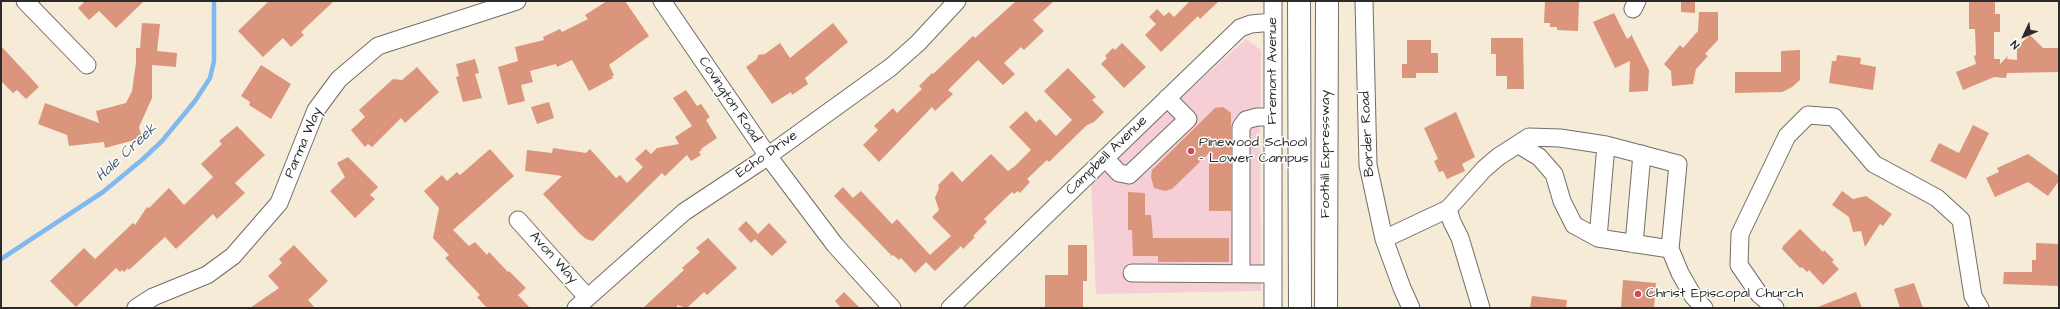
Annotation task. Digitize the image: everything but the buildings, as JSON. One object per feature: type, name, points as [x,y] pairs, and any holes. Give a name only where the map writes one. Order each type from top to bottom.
[{"type":"highway","name":"Foothill Expressway","points":[[1299,1],[1300,308]]},
{"type":"highway","name":"Foothill Expressway","points":[[1326,308],[1327,1]]},
{"type":"street","points":[[25,1],[86,65]]},
{"type":"street","name":"Parma Way","points":[[136,308],[153,297],[207,275],[233,256],[279,203],[316,110],[339,79],[378,46],[518,1]]},
{"type":"street","name":"Covington Road","points":[[662,1],[768,156],[835,245],[892,308]]},
{"type":"street","name":"Echo Drive","points":[[581,302],[684,212],[768,156],[891,67],[918,43],[957,1]]},
{"type":"street","name":"Fremont Avenue","points":[[1273,1],[1273,308]]},
{"type":"street","name":"Border Road","points":[[1364,1],[1368,165],[1384,239],[1411,308]]},
{"type":"street","name":"Campbell Avenue","points":[[950,308],[1240,28],[1251,24],[1273,22]]},
{"type":"street","points":[[1105,158],[1119,173],[1129,175],[1188,119],[1167,98]]},
{"type":"street","points":[[1775,308],[1760,294],[1739,265],[1740,234],[1788,136],[1808,115],[1834,117],[1874,164],[1937,198],[1961,220],[1973,296],[1980,308]]},
{"type":"street","points":[[1242,272],[1241,127],[1246,120],[1257,117],[1273,117]]},
{"type":"street","points":[[1384,239],[1448,209],[1484,169],[1529,137],[1560,138],[1606,145],[1678,164],[1670,249],[1693,296],[1704,308]]},
{"type":"street","points":[[1519,145],[1539,156],[1554,174],[1562,201],[1574,225],[1598,238],[1670,249]]},
{"type":"street","points":[[1598,238],[1606,145]]},
{"type":"street","points":[[1634,244],[1642,154]]},
{"type":"street","points":[[1448,209],[1452,222],[1460,238],[1481,308]]},
{"type":"street","name":"Avon Way","points":[[518,220],[581,302]]},
{"type":"street","points":[[1132,273],[1242,272],[1273,274]]},
{"type":"shaded area","name":"Pinewood School - Lower Campus","points":[[1246,39],[1261,50],[1261,107],[1257,117],[1260,124],[1261,291],[1096,294],[1091,179]]},
{"type":"waterway","name":"Hale Creek","points":[[1,259],[103,192],[162,141],[195,101],[210,78],[214,61],[214,1]]},
{"type":"place","name":"Pinewood School - Lower Campus","points":[[1191,151]]},
{"type":"place","name":"Christ Episcopal Church","points":[[1638,294]]}]
